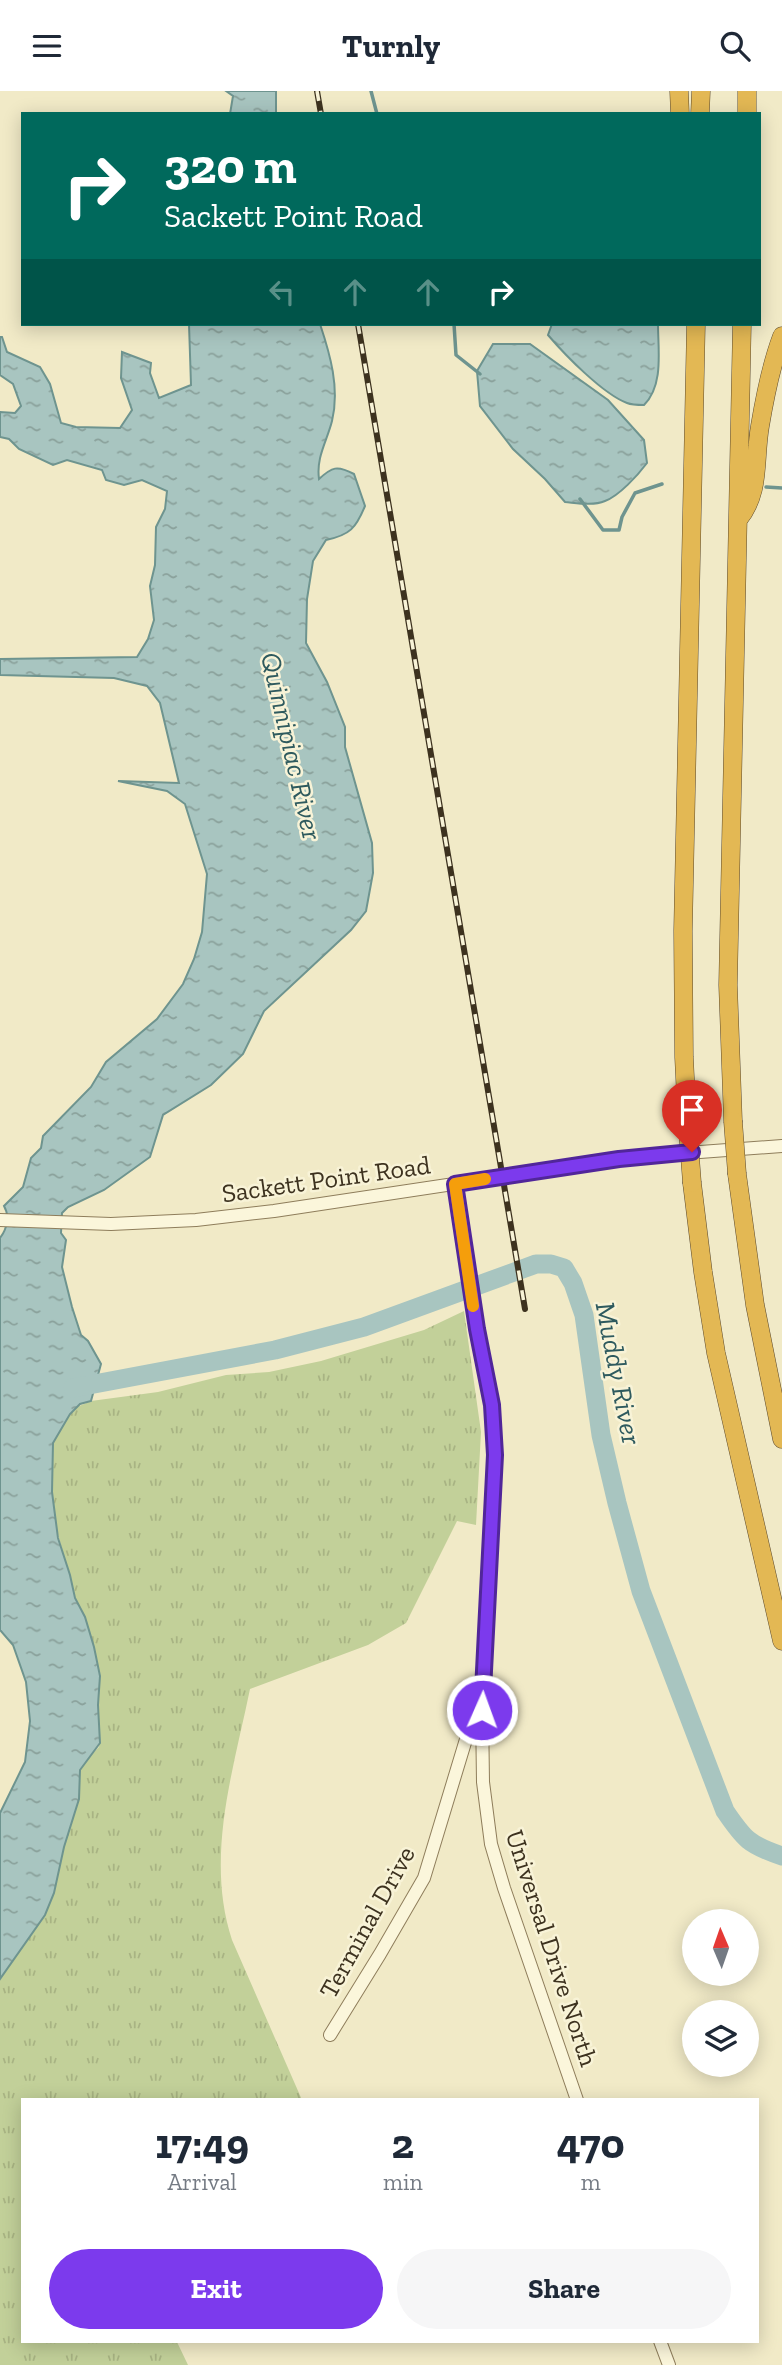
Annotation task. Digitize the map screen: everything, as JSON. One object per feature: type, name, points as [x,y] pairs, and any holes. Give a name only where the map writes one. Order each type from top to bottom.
[{"type":"highway","points":[[679,91],[680,112]]},
{"type":"highway","points":[[700,112],[701,91]]},
{"type":"highway","points":[[747,91],[747,112]]},
{"type":"highway","points":[[696,326],[683,931],[687,1118],[692,1183],[716,1353],[782,1641]]},
{"type":"highway","points":[[742,326],[728,985],[737,1174],[757,1317],[782,1439]]},
{"type":"highway","points":[[738,520],[749,506],[754,493],[762,411],[782,336]]},
{"type":"street","name":"Sackett Point Road","points":[[3,1220],[133,1224],[208,1219],[633,1157],[782,1146]]},
{"type":"street","name":"Universal Drive North","points":[[455,1184],[477,1329],[492,1405],[495,1455],[482,1710],[483,1782],[492,1844],[504,1888],[576,2098]]},
{"type":"street","name":"Terminal Drive","points":[[330,2035],[424,1878],[467,1736],[482,1710]]},
{"type":"street","points":[[661,2343],[669,2365]]},
{"type":"green space","points":[[464,1311],[481,1432],[476,1525],[457,1521],[406,1623],[368,1645],[250,1689],[230,1783],[221,1846],[224,1909],[232,1940],[301,2098],[21,2098],[21,2343],[177,2343],[188,2365],[0,2365],[0,1979],[45,1915],[54,1893],[64,1847],[79,1799],[80,1770],[83,1763],[99,1747],[100,1739],[100,1676],[85,1617],[75,1598],[55,1523],[52,1492],[53,1443],[70,1414],[77,1407],[91,1401],[158,1392],[226,1375],[269,1372],[321,1361],[424,1330]]},
{"type":"water","points":[[226,91],[276,91],[276,112],[230,112],[233,96]]},
{"type":"water","name":"Quinnipiac River","points":[[189,326],[321,326],[330,359],[335,396],[332,421],[319,463],[319,479],[335,469],[354,474],[365,506],[351,529],[341,536],[326,540],[313,561],[307,599],[306,643],[327,682],[345,727],[345,747],[372,843],[373,873],[366,911],[351,930],[264,1011],[243,1054],[211,1085],[163,1115],[150,1157],[104,1190],[68,1207],[62,1213],[61,1233],[66,1240],[62,1267],[72,1307],[81,1335],[88,1341],[101,1364],[91,1401],[80,1404],[70,1414],[53,1443],[52,1492],[58,1538],[75,1598],[85,1617],[100,1676],[100,1743],[80,1770],[79,1799],[64,1847],[54,1893],[45,1915],[0,1979],[0,1813],[25,1762],[30,1721],[26,1682],[13,1645],[0,1630],[0,1238],[7,1222],[4,1206],[23,1187],[31,1158],[41,1148],[43,1136],[91,1087],[106,1062],[157,1019],[183,984],[202,932],[207,874],[185,804],[167,791],[118,781],[179,783],[160,703],[147,686],[114,678],[0,675],[0,659],[137,657],[148,639],[154,620],[150,586],[155,565],[156,527],[165,509],[167,491],[142,480],[124,485],[106,480],[102,470],[67,460],[53,465],[19,449],[9,439],[0,437],[0,412],[15,413],[21,406],[13,384],[0,375],[0,337],[7,352],[40,367],[50,384],[61,423],[76,427],[120,428],[132,410],[121,378],[122,352],[151,363],[150,373],[159,398],[191,385]]},
{"type":"water","points":[[551,326],[658,326],[659,356],[655,388],[644,405],[629,404],[585,373],[548,335]]},
{"type":"water","points":[[493,344],[530,344],[608,400],[644,440],[647,463],[628,485],[600,503],[565,502],[513,449],[480,406],[477,371]]},
{"type":"waterway","points":[[371,91],[376,112]]},
{"type":"waterway","points":[[454,326],[456,355],[480,374]]},
{"type":"waterway","points":[[580,499],[603,530],[619,530],[622,517],[635,493],[662,484]]},
{"type":"waterway","points":[[766,487],[782,488]]},
{"type":"waterway","name":"Muddy River","points":[[73,1388],[275,1350],[364,1327],[536,1264],[551,1264],[564,1268],[573,1283],[584,1315],[601,1435],[641,1591],[725,1811],[748,1840],[782,1856]]},
{"type":"railway","points":[[317,91],[321,112]]},
{"type":"railway","points":[[358,326],[525,1309]]},
{"type":"slow traffic","points":[[473,1306],[455,1184],[485,1179]]},
{"type":"route","points":[[482,1710],[495,1455],[492,1405],[477,1329],[455,1184],[619,1159],[692,1152]]}]
